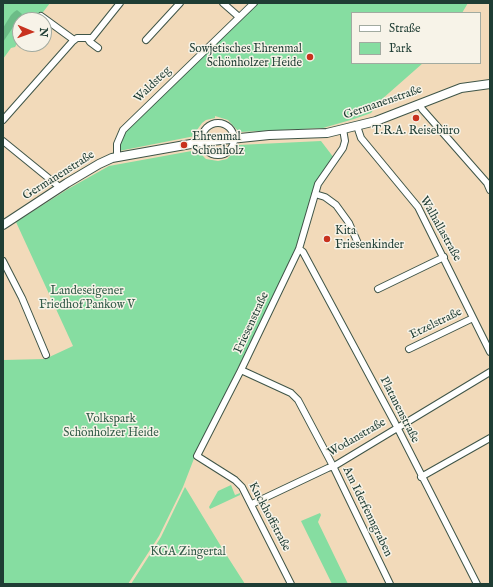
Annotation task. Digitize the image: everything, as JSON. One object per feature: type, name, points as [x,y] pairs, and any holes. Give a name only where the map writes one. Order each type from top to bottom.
[{"type":"main road","name":"Germanenstraße","points":[[3,225],[99,164],[117,157],[233,138],[316,134],[343,129],[376,121],[461,88],[490,84]]},
{"type":"street","points":[[3,120],[74,40],[77,38],[92,38],[120,3]]},
{"type":"street","points":[[146,40],[180,3]]},
{"type":"street","points":[[223,3],[239,18]]},
{"type":"street","name":"Waldsteg","points":[[117,157],[116,144],[123,130],[254,3]]},
{"type":"street","points":[[52,24],[74,40]]},
{"type":"street","points":[[88,39],[98,48]]},
{"type":"street","points":[[419,104],[487,183],[490,190]]},
{"type":"street","points":[[214,124],[226,126],[231,131],[233,138],[233,142],[229,149],[222,154],[217,155],[209,152],[203,146],[202,142],[202,137],[206,129],[214,124]]},
{"type":"street","name":"Walhallastraße","points":[[357,126],[361,138],[418,208],[444,257],[490,352]]},
{"type":"street","name":"Friesenstraße","points":[[197,456],[241,370],[299,249],[315,194],[324,175],[343,148],[345,141],[343,129]]},
{"type":"street","points":[[3,140],[59,188]]},
{"type":"street","points":[[315,194],[325,197],[336,205],[349,223],[357,241]]},
{"type":"street","name":"Platanenstraße","points":[[299,249],[303,252],[477,584]]},
{"type":"street","points":[[378,289],[444,257]]},
{"type":"street","points":[[3,261],[22,298],[46,355]]},
{"type":"street","name":"Etzelstraße","points":[[409,349],[473,318]]},
{"type":"street","name":"Am Iderfenngraben","points":[[241,370],[295,396],[333,466],[390,584]]},
{"type":"street","name":"Wodanstraße","points":[[252,504],[333,466],[336,466],[490,372]]},
{"type":"street","points":[[421,476],[490,438]]},
{"type":"street","name":"Kuckhoffstraße","points":[[197,456],[239,483],[252,504],[291,584]]},
{"type":"green space","points":[[3,3],[50,3],[43,12],[12,12],[12,48],[3,59]]},
{"type":"green space","points":[[257,3],[468,3],[463,12],[351,12],[351,64],[422,64],[381,100],[371,113],[323,128],[239,132],[228,120],[215,116],[215,118],[206,120],[202,123],[195,136],[119,151],[119,143],[126,129]]},
{"type":"green space","points":[[12,14],[12,29],[3,42],[3,28]]},
{"type":"green space","name":"Volkspark Schönholzer Heide","points":[[321,141],[334,158],[319,177],[298,245],[195,456],[183,487],[159,536],[128,584],[3,584],[3,360],[45,359],[73,346],[16,222],[68,189],[109,166],[197,150],[206,159],[218,161],[227,159],[235,151],[238,145]]},
{"type":"green space","points":[[231,485],[235,495],[240,493],[240,495],[210,509],[209,507],[218,491]]},
{"type":"green space","name":"KGA Zingertal","points":[[185,487],[245,584],[131,584],[161,537]]},
{"type":"green space","points":[[320,513],[321,515],[318,522],[348,584],[332,584],[301,521]]},
{"type":"place","name":"Sowjetisches Ehrenmal Schönholzer Heide","points":[[310,57]]},
{"type":"place","name":"T.R.A. Reisebüro","points":[[416,118]]},
{"type":"place","name":"Ehrenmal Schönholz","points":[[184,145]]},
{"type":"place","name":"Kita Friesenkinder","points":[[327,239]]},
{"type":"park label","name":"Landeseigener Friedhof Pankow V","points":[[87,299]]}]
